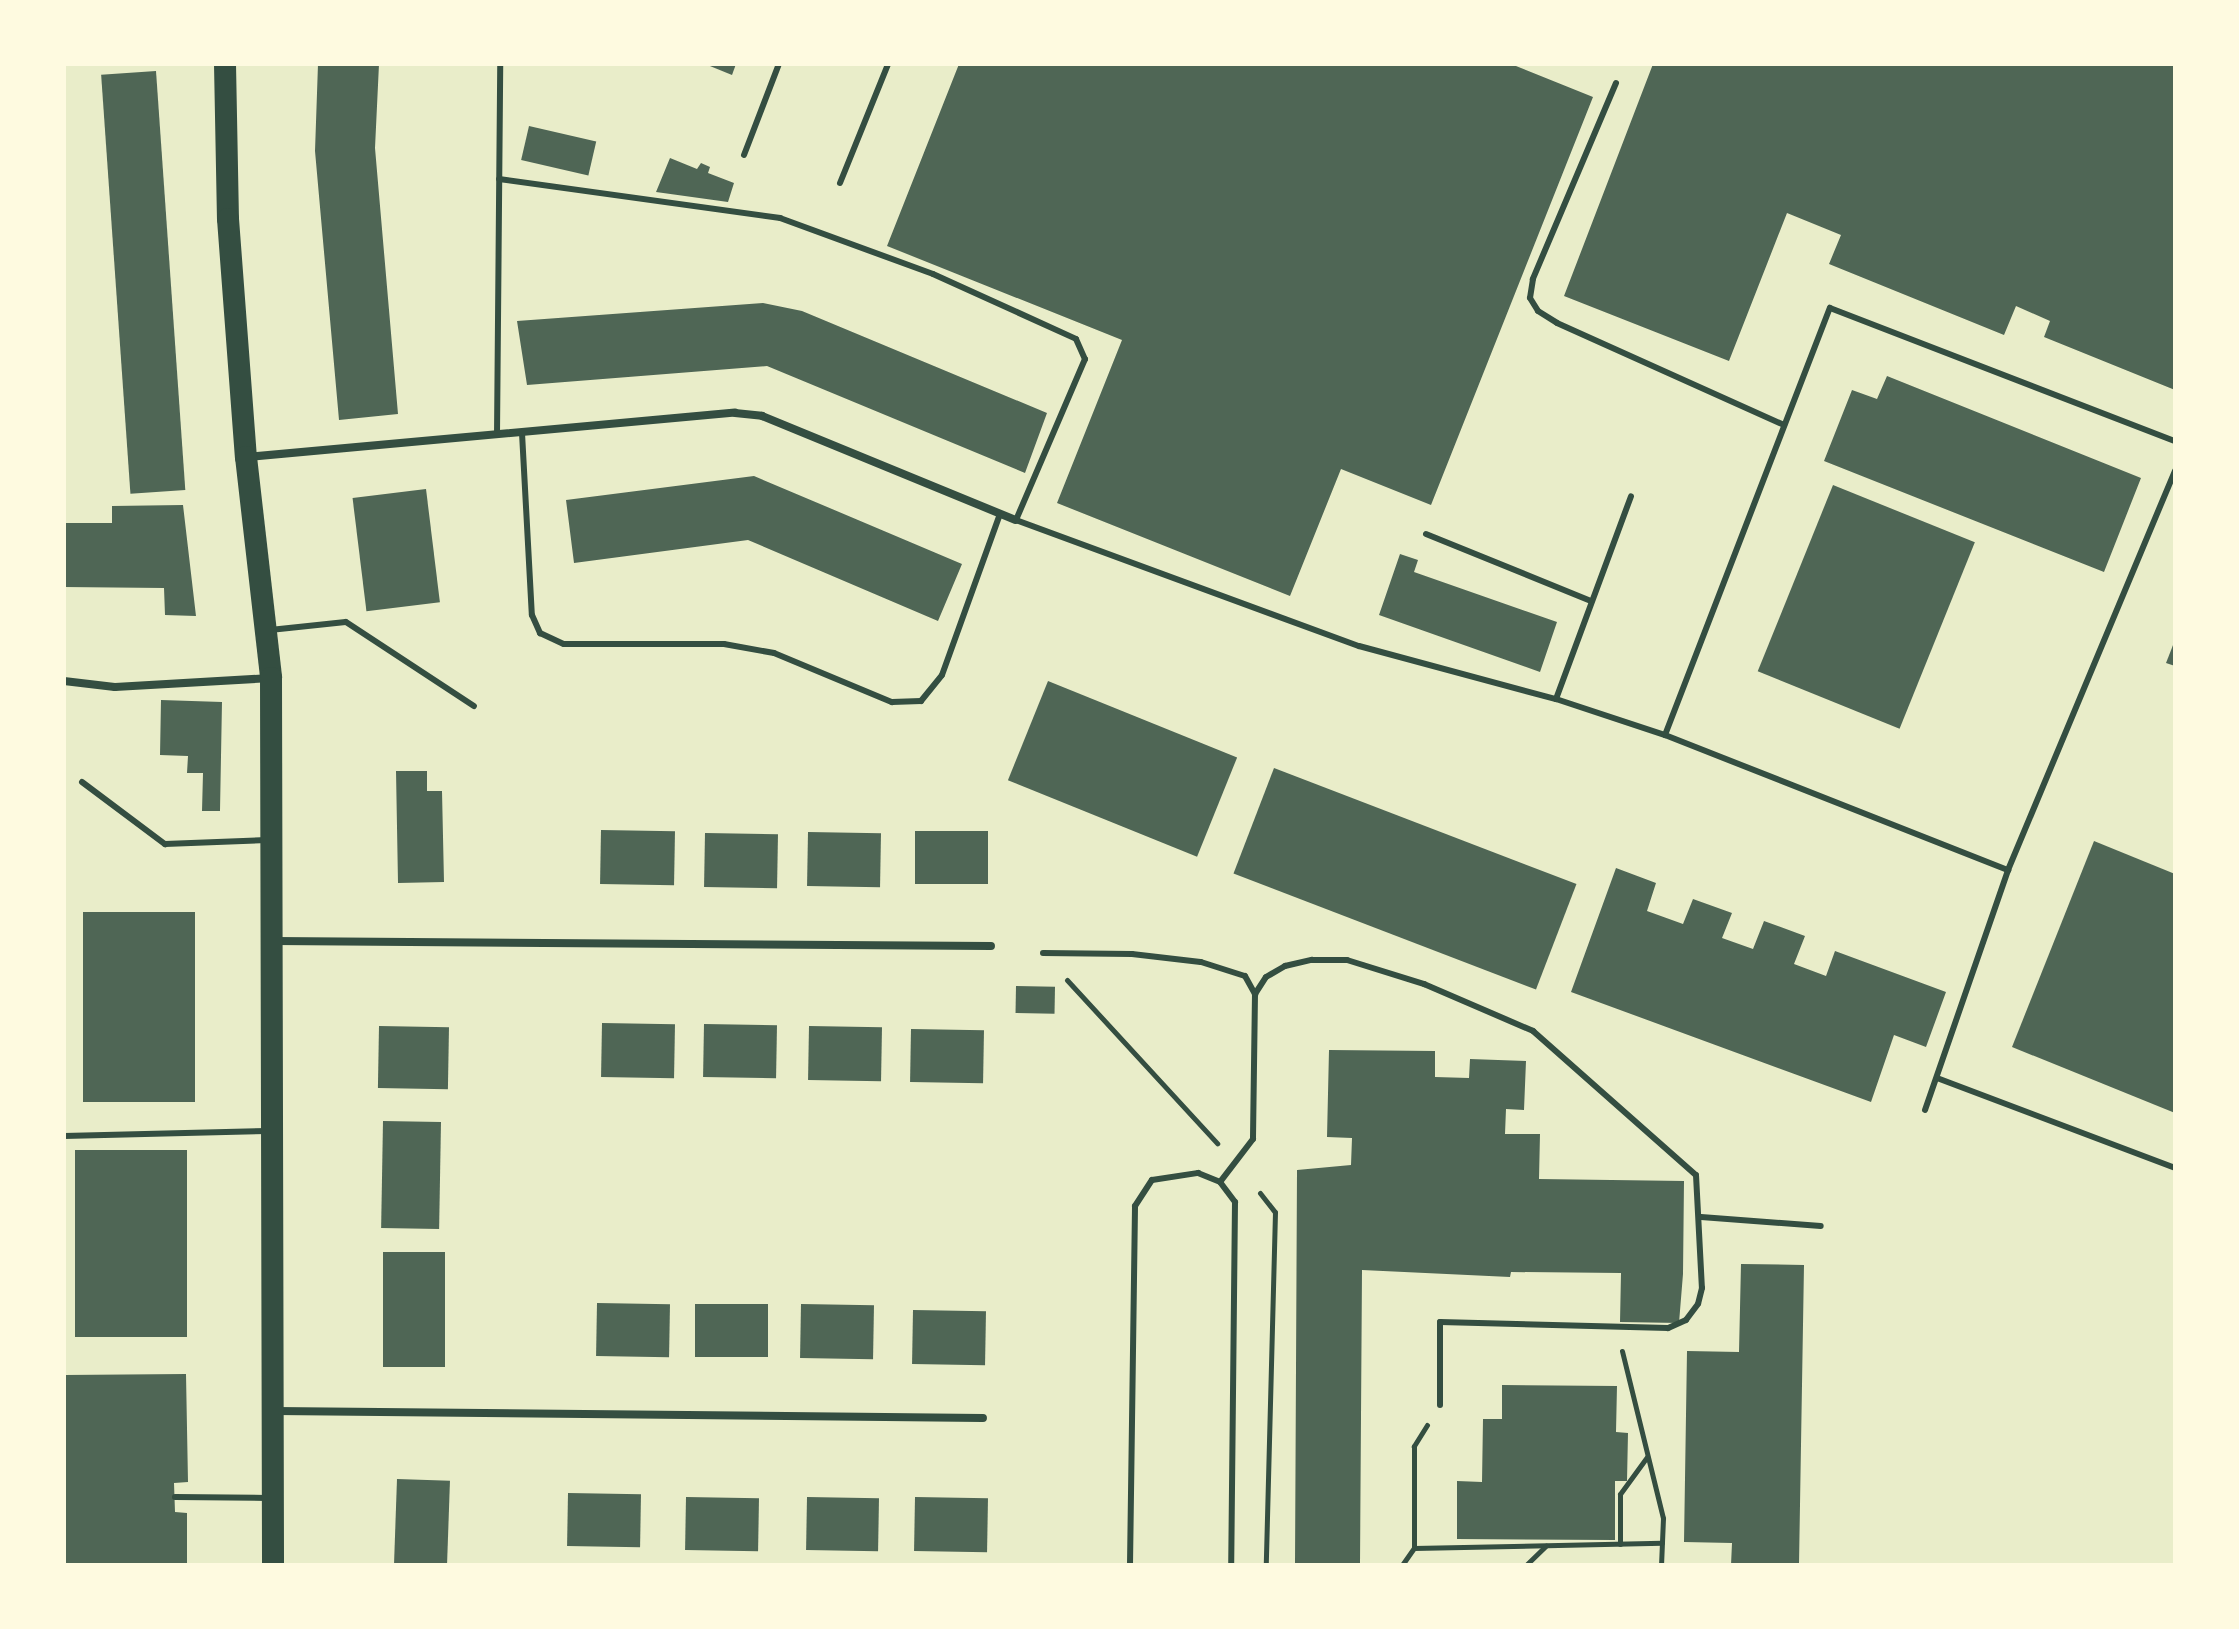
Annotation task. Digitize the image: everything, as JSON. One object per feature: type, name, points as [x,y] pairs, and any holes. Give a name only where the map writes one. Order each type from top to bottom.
[{"type":"highway","points":[[225,64],[228,219],[246,457],[271,678],[275,941],[276,1411],[273,1565]]},
{"type":"street","points":[[246,457],[735,413],[762,416],[1016,520]]},
{"type":"street","points":[[64,681],[115,687],[271,678]]},
{"type":"street","points":[[275,941],[991,946]]},
{"type":"street","points":[[276,1411],[983,1418]]},
{"type":"lane","points":[[497,435],[500,64]]},
{"type":"lane","points":[[744,155],[779,64]]},
{"type":"lane","points":[[840,183],[888,64]]},
{"type":"lane","points":[[1616,83],[1533,279],[1530,298],[1538,311],[1557,323],[1784,425]]},
{"type":"lane","points":[[499,179],[780,218],[933,274],[1076,339],[1085,359],[1016,520],[1359,646],[1556,699],[1665,735],[2008,870]]},
{"type":"lane","points":[[1665,735],[1830,308],[2175,441]]},
{"type":"lane","points":[[522,433],[532,615],[540,633],[564,644],[724,644],[774,653],[892,702],[921,701],[942,675],[1000,514]]},
{"type":"lane","points":[[1925,1110],[2008,870],[2175,471]]},
{"type":"lane","points":[[1556,699],[1631,496]]},
{"type":"lane","points":[[1426,534],[1591,601]]},
{"type":"lane","points":[[266,631],[346,622],[474,706]]},
{"type":"lane","points":[[82,782],[165,844],[274,840]]},
{"type":"lane","points":[[1043,953],[1132,954],[1201,962],[1245,976],[1255,994],[1253,1139],[1220,1182]]},
{"type":"lane","points":[[1255,994],[1266,977],[1285,966],[1347,960],[1424,984],[1533,1031],[1640,1129],[1688,1165],[1696,1175],[1701,1217],[1702,1288],[1692,1312],[1668,1328],[1440,1322],[1440,1405]]},
{"type":"lane","points":[[1937,1078],[2175,1168]]},
{"type":"lane","points":[[64,1136],[275,1131]]},
{"type":"lane","points":[[1130,1565],[1135,1206],[1141,1189],[1168,1174],[1198,1173],[1220,1182],[1235,1202],[1231,1565]]},
{"type":"lane","points":[[1701,1217],[1821,1226]]},
{"type":"lane","points":[[175,1497],[274,1498]]},
{"type":"path","points":[[1615,1327],[1663,1518],[1661,1565]]},
{"type":"path","points":[[1402,1565],[1414,1548],[1414,1446],[1440,1405]]},
{"type":"path","points":[[1620,1544],[1620,1494],[1648,1456]]},
{"type":"path","points":[[1414,1548],[1662,1543]]},
{"type":"path","points":[[1526,1565],[1547,1545]]},
{"type":"building","points":[[318,64],[379,64],[375,148],[398,414],[339,420],[315,151]]},
{"type":"building","points":[[705,64],[736,64],[732,75]]},
{"type":"building","points":[[959,64],[1511,64],[1593,97],[1431,505],[1341,469],[1290,596],[1057,503],[1122,340],[887,246]]},
{"type":"building","points":[[1653,64],[2175,64],[2175,390],[2044,337],[2050,321],[2016,306],[2004,335],[1829,264],[1841,235],[1787,213],[1729,361],[1564,296]]},
{"type":"building","points":[[156,71],[185,490],[130,494],[101,75]]},
{"type":"building","points":[[529,126],[596,142],[588,176],[521,160]]},
{"type":"building","points":[[670,158],[697,169],[701,163],[710,167],[708,173],[734,183],[728,202],[656,192]]},
{"type":"building","points":[[763,303],[802,311],[1047,413],[1025,473],[767,366],[527,385],[517,321]]},
{"type":"building","points":[[1887,376],[2141,478],[2104,572],[1824,461],[1852,390],[1877,399]]},
{"type":"building","points":[[754,476],[962,564],[938,621],[748,540],[574,563],[566,500]]},
{"type":"building","points":[[1833,485],[1975,542],[1900,729],[1758,671]]},
{"type":"building","points":[[426,489],[440,602],[366,611],[353,498]]},
{"type":"building","points":[[183,505],[196,616],[165,615],[164,588],[64,587],[64,523],[112,523],[112,506]]},
{"type":"building","points":[[1400,554],[1418,560],[1414,572],[1557,622],[1540,672],[1379,615]]},
{"type":"building","points":[[2175,640],[2175,666],[2166,663]]},
{"type":"building","points":[[1048,681],[1237,757],[1197,857],[1008,780]]},
{"type":"building","points":[[161,700],[222,702],[220,811],[202,811],[203,773],[187,773],[188,756],[160,755]]},
{"type":"building","points":[[1274,768],[1576,884],[1536,990],[1234,873]]},
{"type":"building","points":[[396,771],[427,771],[427,791],[442,791],[444,882],[398,883]]},
{"type":"building","points":[[601,830],[675,831],[674,885],[600,884]]},
{"type":"building","points":[[915,831],[988,831],[988,884],[915,884]]},
{"type":"building","points":[[808,832],[881,833],[880,887],[807,886]]},
{"type":"building","points":[[705,833],[778,834],[777,888],[704,887]]},
{"type":"building","points":[[2094,841],[2175,874],[2175,1113],[2012,1047]]},
{"type":"building","points":[[1616,868],[1656,883],[1647,911],[1683,924],[1693,899],[1732,913],[1722,938],[1753,949],[1764,921],[1805,936],[1794,964],[1826,976],[1835,951],[1946,992],[1926,1047],[1894,1035],[1871,1102],[1571,992]]},
{"type":"building","points":[[83,912],[195,912],[195,1102],[83,1102]]},
{"type":"building","points":[[1016,986],[1055,987],[1055,1014],[1016,1013]]},
{"type":"building","points":[[602,1023],[675,1024],[674,1078],[601,1077]]},
{"type":"building","points":[[704,1024],[777,1025],[776,1078],[703,1077]]},
{"type":"building","points":[[379,1026],[449,1027],[448,1089],[378,1088]]},
{"type":"building","points":[[809,1026],[882,1027],[881,1081],[808,1080]]},
{"type":"building","points":[[911,1029],[984,1030],[983,1083],[910,1082]]},
{"type":"building","points":[[1329,1050],[1435,1051],[1435,1077],[1469,1078],[1470,1059],[1526,1061],[1524,1110],[1506,1109],[1505,1134],[1540,1134],[1539,1179],[1684,1181],[1683,1274],[1679,1323],[1620,1322],[1621,1273],[1511,1272],[1510,1277],[1362,1270],[1360,1565],[1295,1565],[1297,1170],[1351,1165],[1352,1138],[1327,1137]]},
{"type":"building","points":[[383,1121],[441,1122],[439,1229],[381,1228]]},
{"type":"building","points":[[75,1150],[187,1150],[187,1337],[75,1337]]},
{"type":"building","points":[[383,1252],[445,1252],[445,1367],[383,1367]]},
{"type":"building","points":[[1741,1264],[1804,1265],[1799,1565],[1731,1565],[1732,1543],[1684,1542],[1687,1351],[1739,1352]]},
{"type":"building","points":[[597,1303],[670,1304],[669,1357],[596,1356]]},
{"type":"building","points":[[695,1304],[768,1304],[768,1357],[695,1357]]},
{"type":"building","points":[[801,1304],[874,1305],[873,1359],[800,1358]]},
{"type":"building","points":[[913,1310],[986,1311],[985,1365],[912,1364]]},
{"type":"building","points":[[186,1374],[188,1482],[174,1483],[175,1512],[187,1513],[187,1565],[64,1565],[64,1375]]},
{"type":"building","points":[[1502,1385],[1617,1386],[1616,1432],[1628,1433],[1627,1481],[1615,1481],[1615,1540],[1457,1539],[1457,1481],[1482,1482],[1483,1419],[1502,1419]]},
{"type":"building","points":[[397,1479],[450,1481],[447,1565],[394,1565]]},
{"type":"building","points":[[568,1493],[641,1494],[640,1547],[567,1546]]},
{"type":"building","points":[[686,1497],[759,1498],[758,1551],[685,1550]]},
{"type":"building","points":[[807,1497],[879,1498],[878,1551],[806,1550]]},
{"type":"building","points":[[915,1497],[988,1498],[987,1552],[914,1551]]}]
